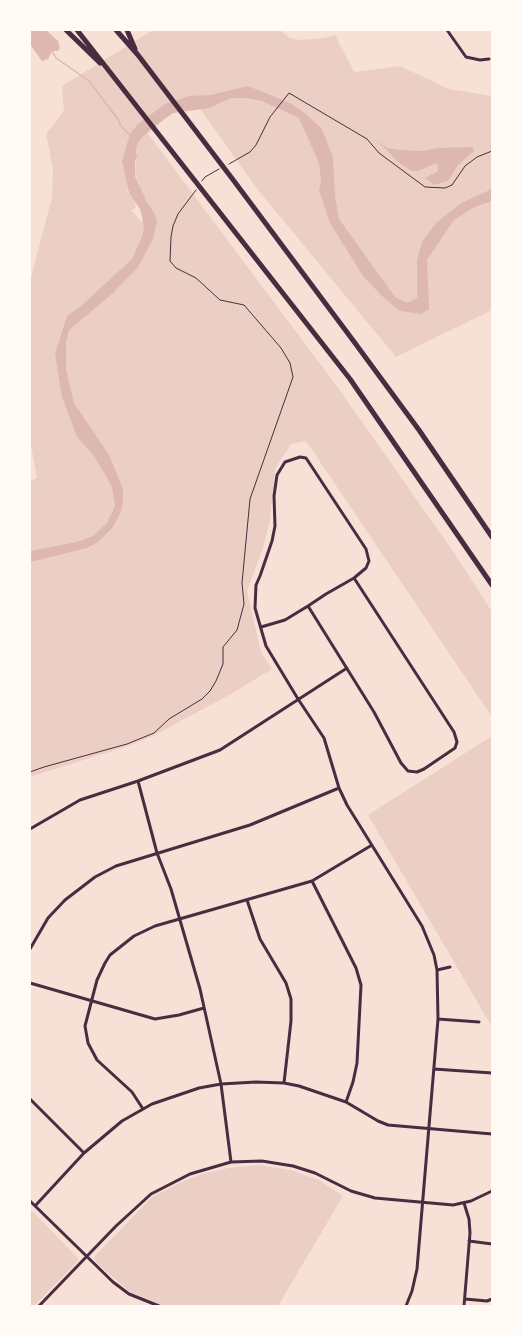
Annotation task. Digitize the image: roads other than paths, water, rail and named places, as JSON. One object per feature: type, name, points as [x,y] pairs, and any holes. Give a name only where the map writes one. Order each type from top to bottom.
[{"type":"highway","points":[[66,30],[116,78]]},
{"type":"highway","points":[[77,30],[212,200],[350,379],[492,585]]},
{"type":"highway","points":[[116,30],[138,55],[234,181],[415,424],[492,537]]},
{"type":"highway","points":[[127,30],[138,55]]},
{"type":"street","points":[[449,31],[466,57],[471,60],[489,59]]},
{"type":"street","points":[[261,627],[285,620],[354,578],[368,565],[369,561],[366,549],[306,458],[300,457],[285,462],[277,475],[274,496],[275,526],[272,541],[256,585],[255,608],[266,646],[324,738],[347,805],[422,926],[434,955],[437,970],[438,1019],[429,1130],[416,1269],[412,1292],[406,1306]]},
{"type":"street","points":[[308,606],[374,712],[401,763],[408,771],[417,772],[424,769],[455,748],[457,742],[454,732],[354,578]]},
{"type":"street","points":[[30,830],[80,800],[138,781],[220,750],[347,668]]},
{"type":"street","points":[[138,781],[157,853],[180,920],[204,1008],[221,1084],[231,1162]]},
{"type":"street","points":[[30,949],[48,918],[65,900],[95,877],[116,866],[238,829],[340,788]]},
{"type":"street","points":[[143,1108],[132,1092],[97,1060],[88,1044],[85,1026],[100,973],[110,955],[134,936],[154,926],[180,920],[312,881],[372,845]]},
{"type":"street","points":[[312,881],[356,968],[361,985],[357,1063],[353,1082],[346,1102]]},
{"type":"street","points":[[247,900],[260,939],[286,983],[291,999],[291,1021],[284,1083]]},
{"type":"street","points":[[437,970],[450,967]]},
{"type":"street","points":[[30,983],[92,1002],[156,1019],[173,1017],[204,1008]]},
{"type":"street","points":[[438,1019],[479,1022]]},
{"type":"street","points":[[434,1069],[492,1074]]},
{"type":"street","points":[[35,1206],[84,1153],[122,1121],[143,1108],[199,1088],[221,1084],[256,1082],[284,1083],[299,1086],[346,1102],[378,1121],[388,1125],[429,1130],[492,1134]]},
{"type":"street","points":[[30,1099],[84,1153]]},
{"type":"street","points":[[39,1306],[86,1257],[151,1194],[190,1174],[231,1162],[262,1161],[293,1166],[315,1173],[364,1196],[453,1205],[464,1203],[492,1191]]},
{"type":"street","points":[[30,1201],[86,1257],[122,1289],[130,1294],[159,1306]]},
{"type":"street","points":[[464,1203],[468,1219],[469,1241],[464,1306]]},
{"type":"street","points":[[469,1241],[492,1244]]},
{"type":"street","points":[[465,1299],[487,1301],[492,1299]]},
{"type":"waterway","points":[[52,51],[56,58],[89,81],[118,119],[120,125],[131,136]]}]
